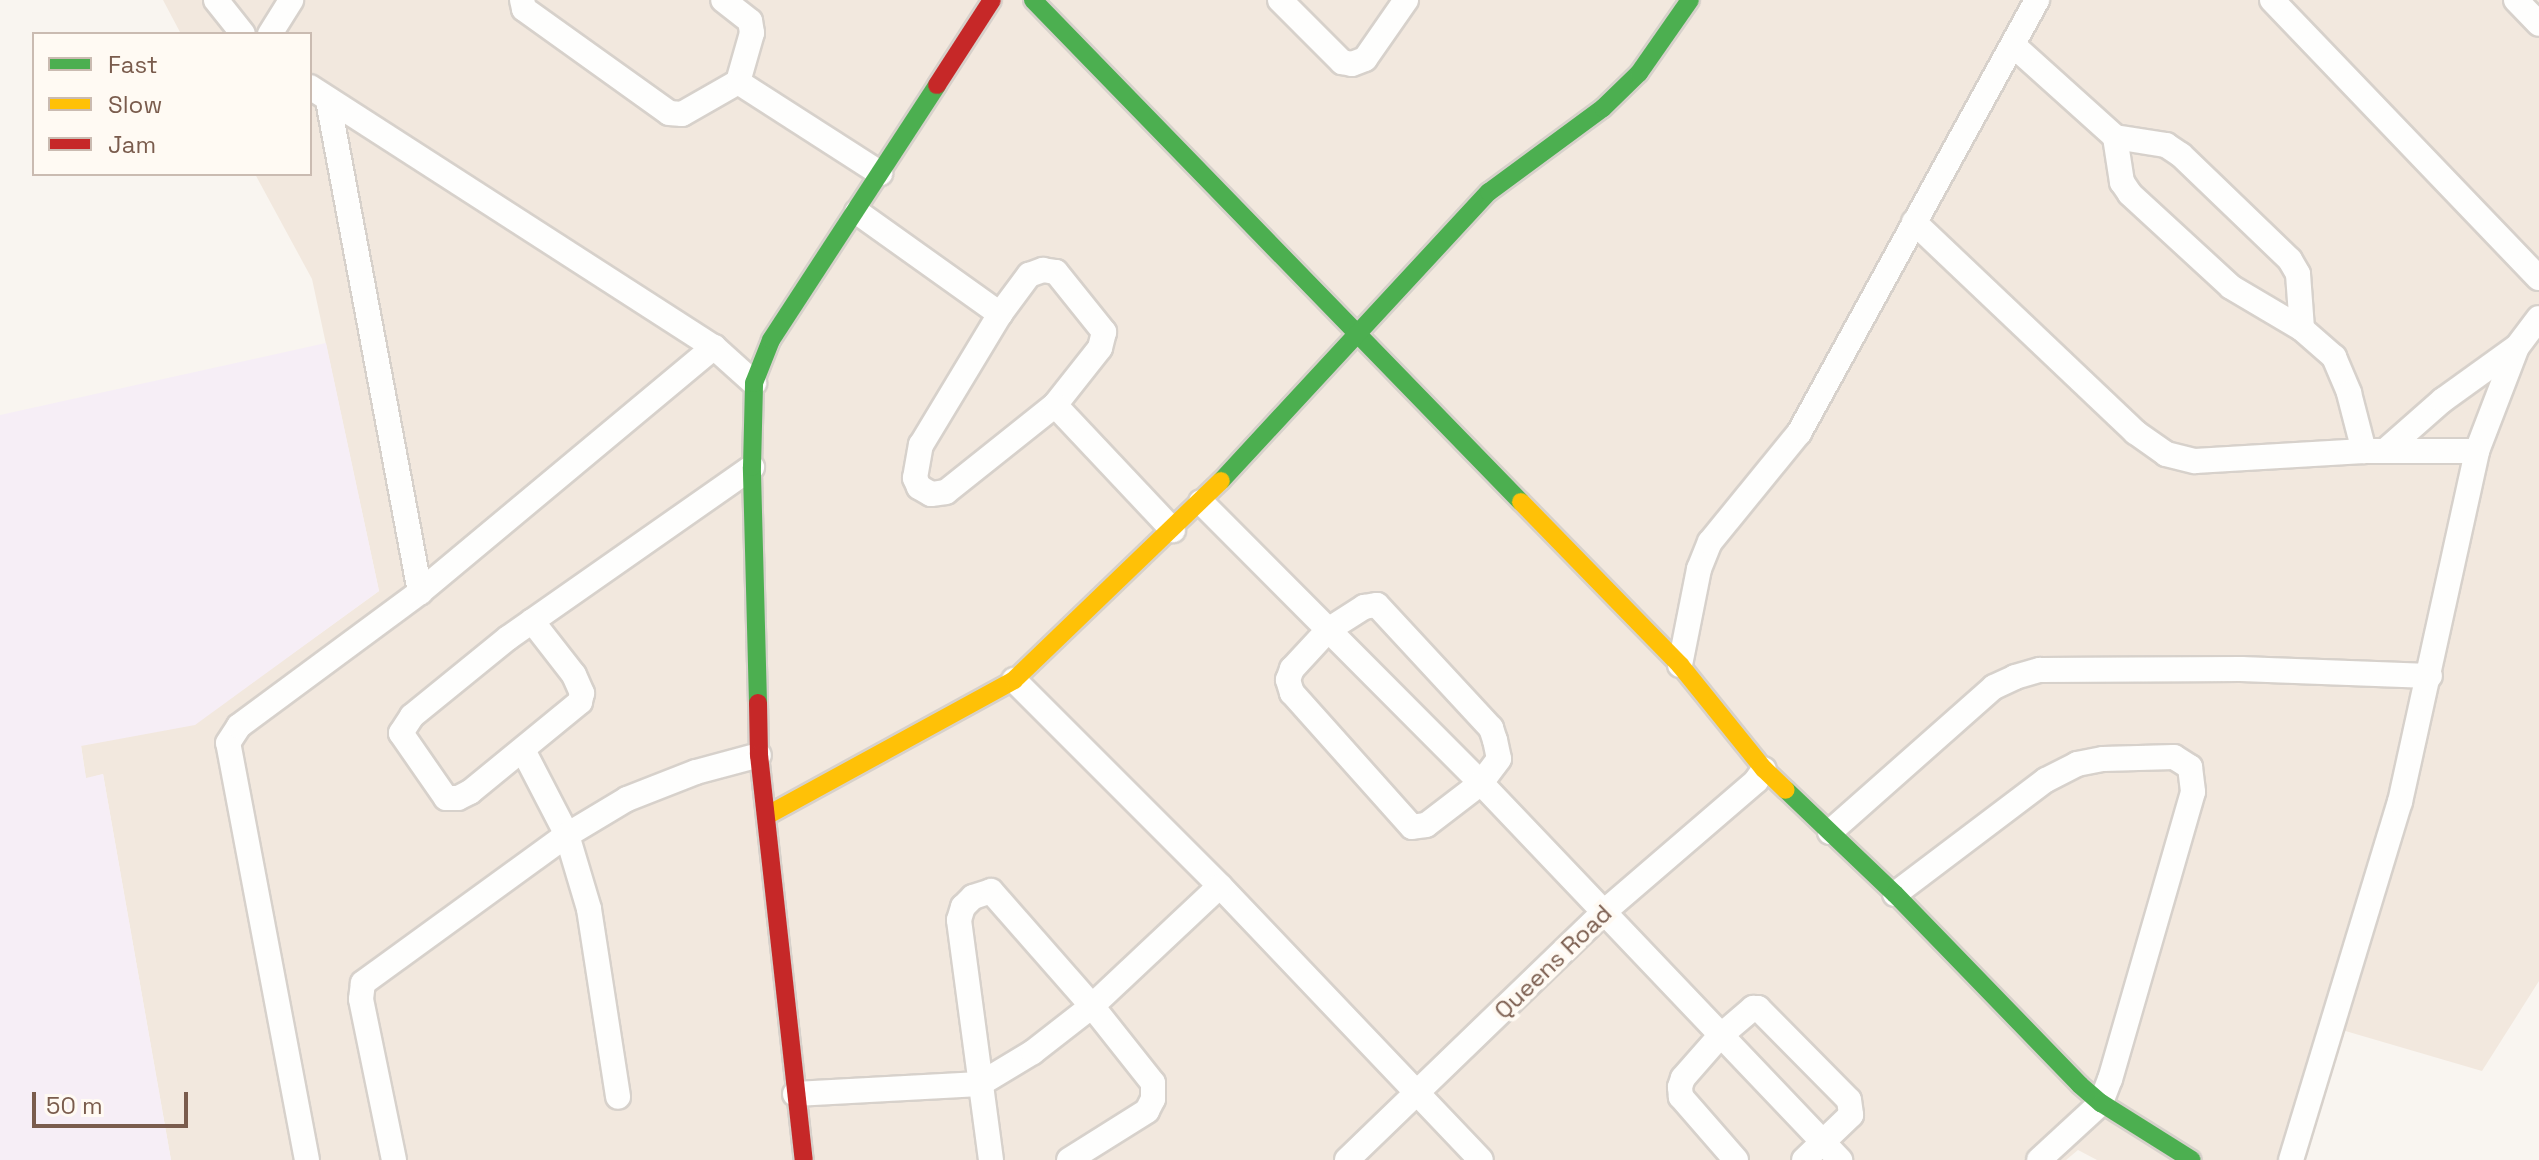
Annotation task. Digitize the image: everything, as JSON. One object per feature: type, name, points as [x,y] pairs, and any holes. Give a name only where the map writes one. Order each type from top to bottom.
[{"type":"street","points":[[216,0],[241,32]]},
{"type":"street","points":[[271,32],[291,0]]},
{"type":"street","points":[[522,0],[524,9],[669,113],[682,114],[738,82],[752,33],[750,21],[723,0]]},
{"type":"street","points":[[804,1160],[759,755],[752,467],[754,383],[771,340],[992,0]]},
{"type":"street","points":[[1033,0],[1680,665],[1764,769],[1895,894],[2101,1103],[2192,1160]]},
{"type":"street","points":[[1280,0],[1342,62],[1352,64],[1365,59],[1406,0]]},
{"type":"street","points":[[766,816],[1014,680],[1201,502],[1489,192],[1603,108],[1639,73],[1690,0]]},
{"type":"street","points":[[1680,665],[1699,569],[1710,542],[1799,433],[2037,0]]},
{"type":"street","points":[[2516,0],[2539,24]]},
{"type":"street","points":[[2281,3],[2539,278]]},
{"type":"street","points":[[2013,45],[2115,137],[2166,145],[2181,155],[2290,260],[2298,274],[2302,329]]},
{"type":"street","points":[[738,82],[880,173]]},
{"type":"street","points":[[319,94],[714,347],[754,383]]},
{"type":"street","points":[[319,94],[420,592]]},
{"type":"street","points":[[2115,137],[2122,182],[2130,194],[2231,287],[2323,345],[2341,368],[2375,450]]},
{"type":"street","points":[[857,212],[1000,314]]},
{"type":"street","points":[[1914,222],[2135,432],[2166,454],[2195,461],[2375,450],[2477,451]]},
{"type":"street","points":[[1043,270],[1056,272],[1104,332],[1100,348],[1055,405],[946,492],[931,494],[919,487],[915,478],[921,445],[1000,314],[1029,275],[1043,270]]},
{"type":"street","points":[[2291,1160],[2400,802],[2430,676],[2452,553],[2477,451],[2517,347],[2539,318]]},
{"type":"street","points":[[307,1160],[228,743],[239,726],[420,592],[714,347]]},
{"type":"street","points":[[2375,450],[2517,347]]},
{"type":"street","points":[[1055,405],[1173,530]]},
{"type":"street","points":[[532,621],[574,675],[582,693],[574,708],[470,792],[458,798],[446,798],[401,733],[412,716],[532,621],[752,467]]},
{"type":"street","points":[[1201,502],[1481,783],[1605,911],[1719,1037],[1832,1152]]},
{"type":"street","points":[[1377,605],[1491,728],[1499,759],[1481,783],[1426,825],[1412,827],[1292,693],[1288,680],[1292,669],[1328,630],[1364,607],[1377,605]]},
{"type":"street","points":[[1830,832],[1994,687],[2040,670],[2241,669],[2430,676]]},
{"type":"street","points":[[1014,680],[1220,886],[1481,1160]]},
{"type":"street","points":[[523,750],[567,835],[589,909],[618,1097]]},
{"type":"street","points":[[394,1160],[361,999],[363,983],[567,835],[627,799],[696,772],[759,755]]},
{"type":"street","points":[[1895,894],[2060,772],[2103,759],[2174,757],[2184,760],[2194,779],[2193,792],[2121,1050],[2101,1103],[2039,1160]]},
{"type":"street","name":"Queens Road","points":[[1347,1160],[1605,911],[1756,781],[1764,769]]},
{"type":"street","points":[[795,1094],[980,1084],[1033,1052],[1092,1006],[1220,886]]},
{"type":"street","points":[[991,1160],[959,920],[963,907],[973,897],[991,891],[1092,1006],[1153,1083],[1153,1099],[1147,1111],[1069,1160]]},
{"type":"street","points":[[1736,1160],[1681,1097],[1683,1078],[1719,1037],[1749,1010],[1758,1008],[1849,1100],[1851,1115],[1832,1152],[1804,1160]]},
{"type":"shaded area","points":[[163,0],[2539,0],[2539,981],[2482,1071],[2342,1030],[2300,1160],[2097,1160],[2078,1150],[2066,1160],[171,1160],[103,774],[86,779],[81,745],[195,724],[379,591],[312,279],[256,176],[312,176],[312,32],[180,32]]},
{"type":"shaded area","points":[[326,343],[379,591],[195,725],[81,746],[86,778],[103,774],[171,1160],[0,1160],[0,415]]},
{"type":"traffic: fast","points":[[1033,0],[1521,502]]},
{"type":"traffic: fast","points":[[1221,481],[1489,192],[1603,108],[1639,73],[1690,0]]},
{"type":"traffic: fast","points":[[758,703],[752,467],[754,383],[771,340],[937,85]]},
{"type":"traffic: fast","points":[[1786,790],[1895,894],[2080,1085],[2101,1103],[2192,1160]]},
{"type":"traffic: slow","points":[[766,816],[1014,680],[1221,481]]},
{"type":"traffic: slow","points":[[1521,502],[1680,665],[1764,769],[1786,790]]},
{"type":"traffic: jam","points":[[937,85],[992,0]]},
{"type":"traffic: jam","points":[[758,703],[759,755],[804,1160]]}]
